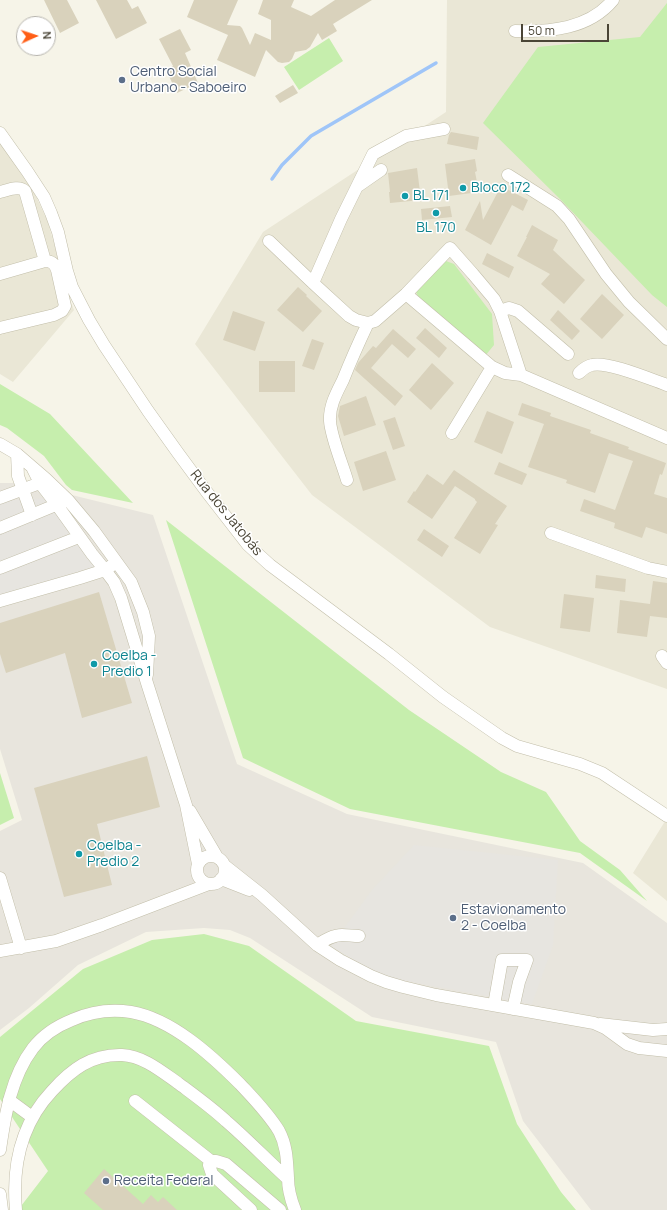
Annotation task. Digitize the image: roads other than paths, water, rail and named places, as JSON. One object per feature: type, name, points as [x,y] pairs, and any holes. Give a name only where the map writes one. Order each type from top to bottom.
[{"type":"street","points":[[515,31],[545,31],[560,29],[582,22],[594,16],[609,5],[613,0]]},
{"type":"street","points":[[313,283],[341,219],[373,154],[406,136],[444,129]]},
{"type":"street","name":"Rua dos Jatobás","points":[[0,133],[44,197],[58,232],[72,287],[92,326],[148,411],[206,491],[248,545],[270,565],[389,654],[443,697],[502,738],[517,746],[580,764],[602,773],[667,816]]},
{"type":"street","points":[[357,187],[381,170]]},
{"type":"street","points":[[508,175],[557,206],[569,219],[606,274],[629,302],[667,339]]},
{"type":"street","points":[[0,192],[18,188],[26,191],[45,261]]},
{"type":"street","points":[[269,241],[349,316],[356,320],[368,323],[375,321],[406,294],[450,248],[494,299],[500,311],[521,375]]},
{"type":"street","points":[[0,274],[45,261],[50,261],[54,263],[57,270],[65,306],[64,309],[54,315],[0,328]]},
{"type":"street","points":[[406,294],[492,367],[505,373],[521,375],[667,438]]},
{"type":"street","points":[[500,311],[509,308],[518,311],[568,354]]},
{"type":"street","points":[[347,480],[331,429],[329,419],[330,411],[334,398],[368,323]]},
{"type":"street","points":[[579,373],[584,368],[591,365],[610,366],[667,385]]},
{"type":"street","points":[[452,432],[492,367]]},
{"type":"street","points":[[0,444],[17,454],[32,467],[62,502],[94,531],[131,582],[143,612],[149,636],[149,655],[146,683]]},
{"type":"street","points":[[17,454],[18,476],[32,515]]},
{"type":"street","points":[[0,498],[43,481]]},
{"type":"street","points":[[0,528],[62,502]]},
{"type":"street","points":[[62,502],[79,537],[106,570],[114,582],[121,598],[146,683],[186,805],[198,864]]},
{"type":"street","points":[[551,533],[648,568],[667,572]]},
{"type":"street","points":[[0,568],[79,537]]},
{"type":"street","points":[[0,601],[106,570],[118,563]]},
{"type":"street","points":[[0,951],[56,941],[209,884],[218,882],[224,875],[225,870],[221,861],[186,805]]},
{"type":"street","points":[[209,884],[205,883],[198,877],[196,868],[200,860],[204,857],[213,856],[262,895],[317,945],[340,960],[386,982],[436,995],[594,1024],[654,1030],[667,1028]]},
{"type":"street","points":[[182,895],[198,877]]},
{"type":"street","points":[[0,878],[21,948]]},
{"type":"street","points":[[221,879],[262,895]]},
{"type":"street","points":[[317,945],[336,936],[359,936]]},
{"type":"street","points":[[494,1005],[502,960],[527,960],[519,982],[513,1009]]},
{"type":"street","points":[[19,1154],[0,1151],[9,1100],[16,1078],[23,1063],[34,1047],[47,1033],[61,1024],[93,1013],[110,1011],[130,1012],[148,1017],[168,1026],[190,1040],[229,1073],[260,1104],[280,1132],[286,1149],[288,1179],[293,1204],[280,1210],[226,1164],[211,1161],[136,1101]]},
{"type":"street","points":[[594,1024],[605,1028],[627,1044],[639,1048],[667,1051]]},
{"type":"street","points":[[16,1210],[15,1197],[19,1154],[32,1117],[50,1093],[68,1074],[85,1063],[112,1055],[136,1057],[164,1073],[226,1121],[288,1179]]},
{"type":"street","points":[[9,1100],[32,1117]]},
{"type":"street","points":[[211,1161],[209,1165],[212,1174],[251,1210]]},
{"type":"street","points":[[0,1194],[2,1210]]},
{"type":"waterway","points":[[272,179],[282,165],[311,136],[436,63]]},
{"type":"place","name":"Centro Social Urbano - Saboeiro","points":[[122,80]]},
{"type":"place","name":"Bloco 172","points":[[463,188]]},
{"type":"place","name":"BL 171","points":[[405,196]]},
{"type":"place","name":"BL 170","points":[[436,213]]},
{"type":"place","name":"Coelba - Predio 1","points":[[94,664]]},
{"type":"place","name":"Coelba - Predio 2","points":[[79,854]]},
{"type":"place","name":"Estavionamento 2 - Coelba","points":[[453,918]]},
{"type":"place","name":"Receita Federal","points":[[106,1181]]}]
